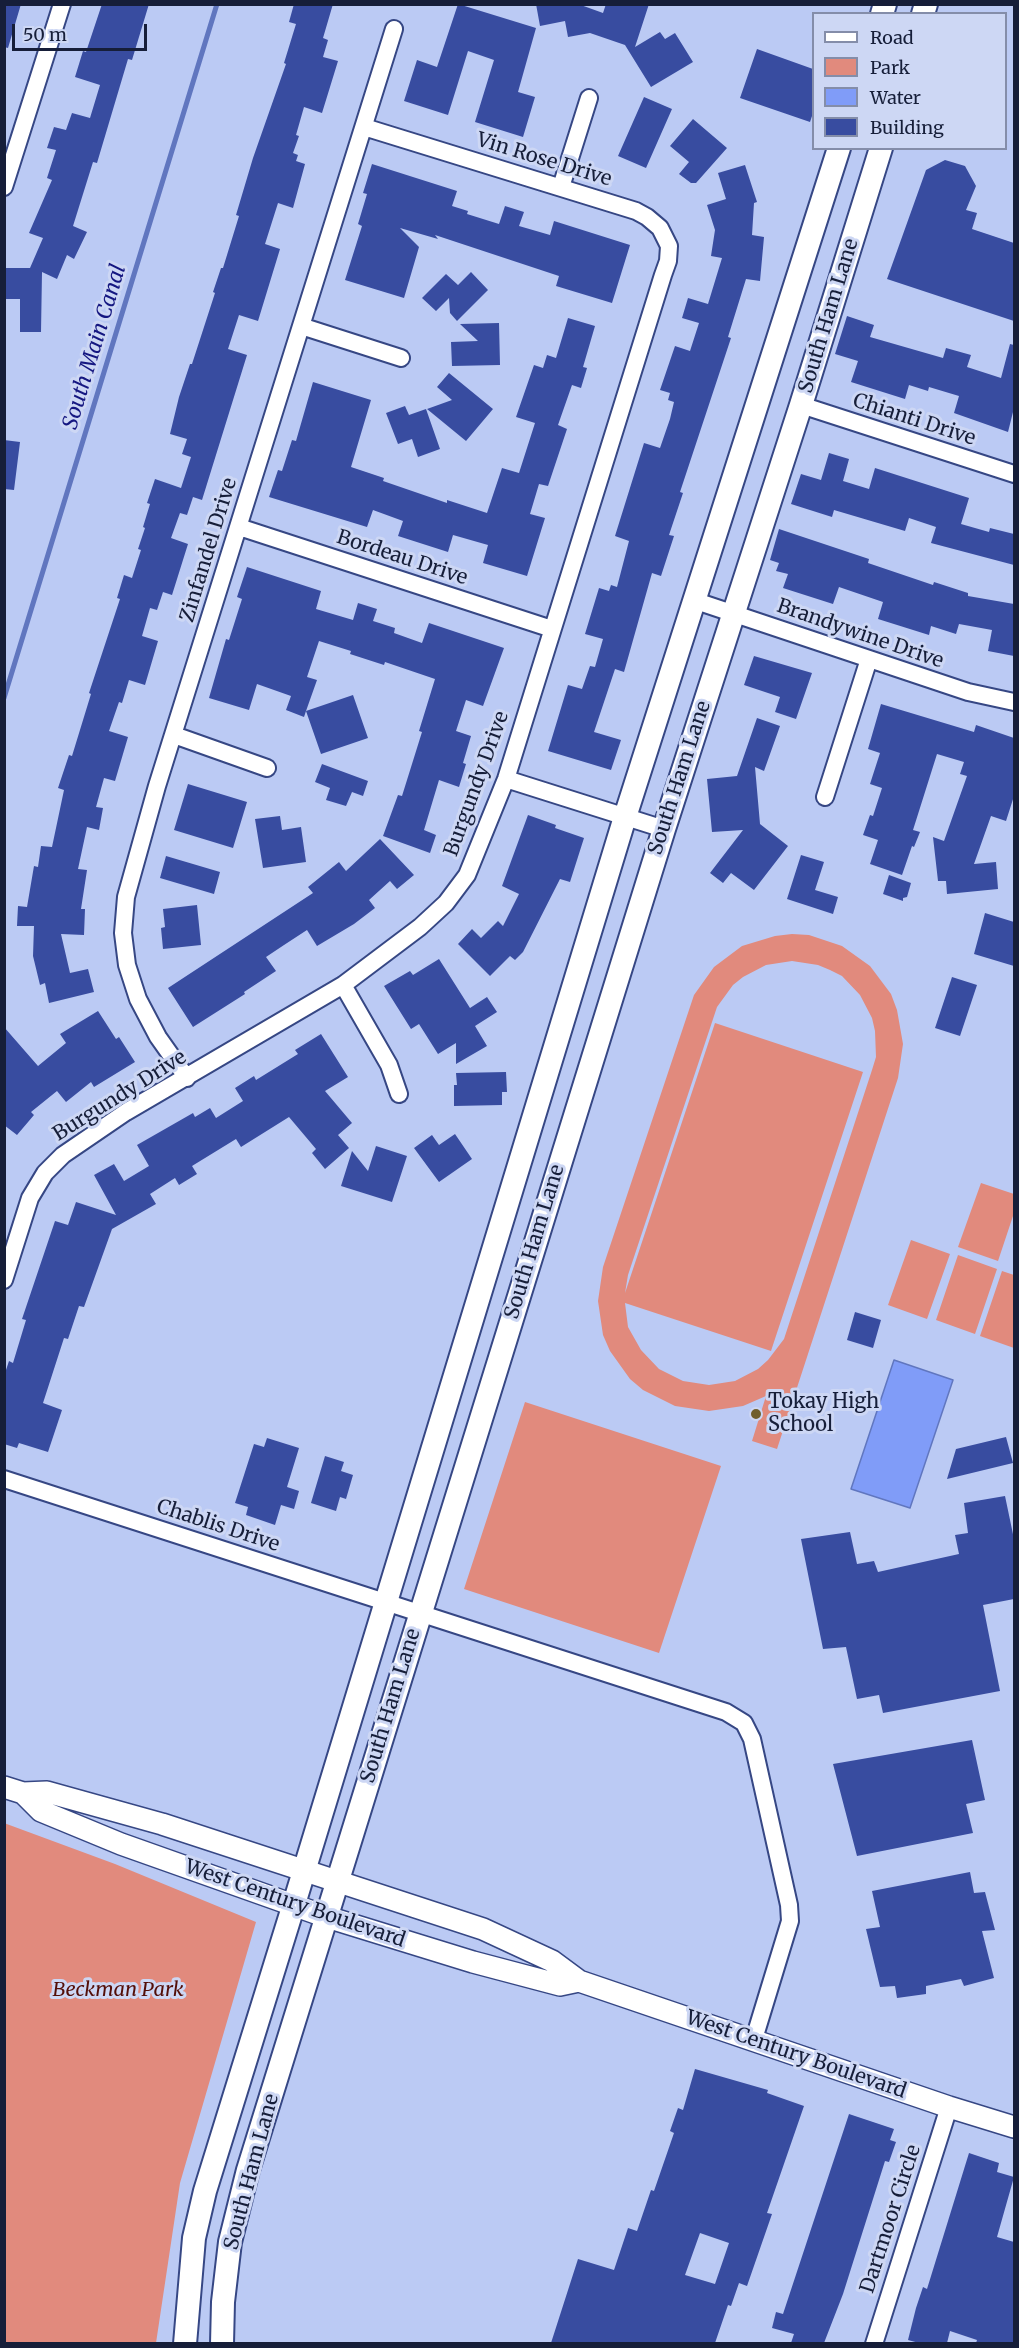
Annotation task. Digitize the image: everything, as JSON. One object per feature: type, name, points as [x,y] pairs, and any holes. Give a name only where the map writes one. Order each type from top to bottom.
[{"type":"main road","name":"South Ham Lane","points":[[186,2343],[194,2238],[205,2191],[625,817],[838,150]]},
{"type":"main road","name":"South Ham Lane","points":[[222,2343],[223,2302],[233,2232],[248,2170],[663,829],[801,405],[880,150]]},
{"type":"street","points":[[4,187],[62,4]]},
{"type":"street","name":"Zinfandel Drive","points":[[187,1078],[158,1037],[138,999],[127,965],[123,933],[126,897],[157,786],[394,29]]},
{"type":"street","points":[[561,187],[589,98]]},
{"type":"street","name":"Vin Rose Drive","points":[[364,127],[636,211],[660,228],[669,246],[668,261],[663,275]]},
{"type":"street","name":"Burgundy Drive","points":[[4,1280],[30,1198],[45,1173],[63,1155],[126,1112],[344,985],[420,927],[446,903],[467,875],[506,778],[663,275]]},
{"type":"street","points":[[301,326],[400,358]]},
{"type":"street","name":"Chianti Drive","points":[[801,405],[1014,474]]},
{"type":"street","name":"Bordeau Drive","points":[[238,527],[552,629]]},
{"type":"street","name":"Brandywine Drive","points":[[693,600],[968,692],[1014,702]]},
{"type":"street","points":[[825,797],[869,659]]},
{"type":"street","points":[[174,735],[267,768]]},
{"type":"street","points":[[506,778],[663,829]]},
{"type":"street","points":[[344,985],[389,1065],[399,1094]]},
{"type":"street","name":"Chablis Drive","points":[[4,1479],[419,1614]]},
{"type":"street","points":[[419,1614],[726,1712],[744,1723],[753,1739],[789,1905],[790,1921],[754,2040]]},
{"type":"street","name":"West Century Boulevard","points":[[14,1790],[47,1791],[162,1824],[483,1929],[552,1961],[579,1981],[949,2108],[1014,2127]]},
{"type":"street","name":"West Century Boulevard","points":[[14,1790],[41,1811],[101,1836],[327,1917],[473,1962],[560,1985],[579,1981]]},
{"type":"street","name":"Dartmoor Circle","points":[[874,2343],[949,2108]]},
{"type":"green space","points":[[809,935],[842,946],[870,966],[891,994],[897,1010],[903,1044],[898,1078],[777,1449],[752,1441],[766,1396],[743,1406],[709,1411],[675,1406],[643,1390],[630,1379],[610,1351],[603,1335],[598,1301],[603,1267],[694,995],[714,967],[742,946],[775,936]],"holes":[[[792,961],[818,965],[842,976],[860,995],[872,1018],[876,1057],[872,1070],[784,1339],[758,1369],[735,1381],[709,1385],[683,1381],[659,1369],[641,1350],[628,1327],[625,1303],[771,1351],[863,1072],[715,1023],[625,1293],[628,1275],[717,1007],[733,985],[766,965]]]},
{"type":"green space","points":[[981,1183],[1014,1194],[1014,1213],[998,1261],[958,1247]]},
{"type":"green space","points":[[911,1240],[950,1254],[927,1319],[888,1305]]},
{"type":"green space","points":[[958,1255],[997,1269],[975,1334],[936,1320]]},
{"type":"green space","points":[[1002,1271],[1014,1275],[1014,1348],[980,1336]]},
{"type":"green space","points":[[525,1402],[721,1466],[659,1653],[464,1589]]},
{"type":"green space","name":"Beckman Park","points":[[4,1823],[115,1864],[256,1922],[180,2183],[156,2343],[5,2343]]},
{"type":"water","points":[[894,1360],[953,1380],[910,1508],[851,1489]]},
{"type":"building","points":[[4,4],[21,4],[8,48],[4,47]]},
{"type":"building","points":[[102,4],[149,4],[132,60],[128,59],[97,163],[93,162],[73,226],[87,232],[74,259],[67,255],[57,279],[42,272],[41,332],[20,332],[20,299],[4,299],[4,268],[30,268],[43,238],[29,233],[52,180],[47,178],[56,150],[47,148],[54,127],[66,130],[72,113],[90,118],[100,85],[75,77]]},
{"type":"building","points":[[294,4],[333,4],[323,38],[328,40],[323,57],[338,61],[322,113],[304,107],[296,135],[299,136],[293,153],[298,155],[296,161],[305,164],[293,208],[278,203],[265,244],[280,249],[258,321],[239,315],[228,349],[247,355],[202,500],[193,497],[187,515],[180,513],[171,538],[188,544],[172,595],[163,592],[157,610],[150,608],[142,636],[158,641],[145,685],[129,680],[122,703],[119,702],[109,731],[128,737],[115,781],[104,778],[96,807],[103,808],[99,830],[87,827],[78,869],[87,870],[81,909],[85,909],[84,935],[61,934],[70,973],[88,969],[94,992],[49,1003],[45,983],[40,985],[33,956],[34,926],[17,926],[18,906],[27,907],[34,866],[38,867],[41,846],[52,847],[64,790],[58,788],[69,755],[72,756],[91,694],[89,693],[120,599],[117,598],[124,575],[132,578],[141,550],[138,549],[150,504],[147,503],[155,479],[181,488],[191,457],[182,454],[187,439],[170,434],[179,397],[190,364],[192,364],[239,216],[236,215],[253,158],[286,64],[284,63],[296,24],[289,22]]},
{"type":"building","points":[[458,4],[536,28],[518,92],[535,97],[523,137],[475,122],[494,60],[468,51],[448,115],[404,101],[417,60],[437,67]]},
{"type":"building","points":[[536,4],[578,4],[603,13],[606,4],[649,4],[635,47],[660,32],[665,39],[675,33],[693,62],[651,87],[625,45],[590,33],[568,37],[565,21],[540,26]]},
{"type":"building","points":[[757,49],[812,69],[810,122],[740,98]]},
{"type":"building","points":[[644,97],[672,109],[646,168],[618,156]]},
{"type":"building","points":[[693,119],[727,148],[696,183],[691,183],[679,174],[689,162],[670,146]]},
{"type":"building","points":[[945,160],[965,166],[976,186],[966,210],[977,213],[972,229],[1014,243],[1014,321],[887,279],[926,170]]},
{"type":"building","points":[[372,164],[457,191],[452,206],[468,211],[467,214],[499,224],[505,206],[524,212],[519,226],[550,235],[554,221],[630,245],[612,303],[556,286],[559,276],[435,235],[438,239],[400,228],[419,247],[404,298],[345,280],[362,226],[358,224],[367,194],[363,193]]},
{"type":"building","points":[[745,165],[757,202],[754,203],[752,235],[764,237],[760,281],[746,279],[728,337],[731,338],[680,492],[683,493],[669,535],[674,536],[661,576],[652,573],[624,672],[615,669],[594,732],[621,740],[611,770],[548,751],[568,685],[582,689],[590,666],[595,667],[603,639],[585,634],[599,588],[609,591],[611,585],[617,587],[629,541],[615,536],[644,443],[660,448],[670,419],[674,402],[668,400],[670,393],[660,390],[675,346],[690,351],[699,323],[682,318],[688,298],[708,304],[722,258],[711,256],[715,230],[707,205],[726,199],[718,173]]},
{"type":"building","points":[[471,272],[488,290],[457,321],[450,313],[449,298],[436,311],[422,298],[446,274],[458,285]]},
{"type":"building","points":[[847,316],[874,325],[870,337],[943,358],[946,348],[971,355],[967,367],[1001,378],[1010,344],[1014,345],[1014,408],[1008,432],[954,413],[959,396],[929,387],[928,391],[909,385],[905,399],[851,382],[858,361],[835,354]]},
{"type":"building","points":[[568,318],[595,326],[583,367],[587,368],[581,388],[572,385],[558,425],[567,429],[548,486],[539,484],[530,514],[545,518],[527,576],[483,563],[488,545],[453,535],[448,552],[398,536],[403,521],[373,510],[367,527],[269,497],[278,470],[282,471],[292,440],[296,441],[313,382],[371,400],[351,467],[384,478],[383,481],[447,503],[447,500],[487,513],[502,468],[519,473],[535,423],[516,417],[534,365],[543,368],[547,355],[556,358]]},
{"type":"building","points":[[499,323],[500,365],[452,366],[451,342],[478,341],[460,324]]},
{"type":"building","points":[[449,373],[493,409],[466,441],[427,409],[452,400],[437,387]]},
{"type":"building","points":[[405,406],[409,415],[426,409],[440,449],[418,457],[412,439],[398,444],[386,413]]},
{"type":"building","points":[[4,440],[20,442],[14,490],[4,489]]},
{"type":"building","points":[[829,453],[849,459],[843,481],[869,489],[875,468],[969,498],[961,524],[989,532],[990,528],[1014,534],[1014,565],[931,543],[936,527],[909,518],[905,531],[834,510],[832,517],[791,504],[801,474],[821,480]]},
{"type":"building","points":[[779,529],[869,559],[868,563],[933,585],[934,582],[968,593],[968,596],[1014,604],[1014,656],[988,651],[992,630],[959,624],[956,634],[931,626],[929,635],[878,619],[883,602],[839,587],[833,604],[783,588],[788,574],[776,571],[779,563],[770,560]]},
{"type":"building","points":[[247,567],[321,591],[316,609],[353,620],[358,603],[377,609],[373,621],[395,628],[394,633],[422,643],[429,623],[504,648],[483,706],[466,700],[456,731],[471,736],[463,763],[466,764],[459,787],[439,780],[424,830],[436,835],[430,853],[383,836],[398,795],[402,796],[422,732],[419,731],[435,679],[385,662],[384,665],[350,654],[351,651],[319,641],[307,677],[317,680],[304,717],[286,710],[291,696],[257,684],[249,710],[209,698],[226,639],[229,640],[242,599],[237,597]]},
{"type":"building","points":[[754,656],[812,673],[796,719],[775,712],[780,697],[744,685]]},
{"type":"building","points":[[353,695],[368,738],[321,754],[306,711]]},
{"type":"building","points":[[881,704],[974,732],[976,725],[1014,738],[1014,796],[1006,821],[991,816],[974,864],[996,862],[998,889],[947,894],[946,881],[938,881],[933,837],[944,841],[967,776],[960,774],[964,762],[937,754],[913,830],[920,832],[914,847],[912,846],[902,875],[870,864],[878,840],[863,835],[870,815],[873,816],[882,788],[870,784],[880,753],[868,749]]},
{"type":"building","points":[[757,718],[780,726],[764,771],[755,767],[760,824],[788,846],[754,890],[731,873],[723,883],[710,873],[743,830],[712,832],[707,779],[737,776]]},
{"type":"building","points":[[322,764],[368,781],[363,796],[352,792],[346,806],[326,800],[330,788],[315,782]]},
{"type":"building","points":[[188,784],[247,802],[233,848],[174,830]]},
{"type":"building","points":[[528,815],[584,838],[570,882],[560,879],[523,952],[515,960],[510,956],[490,976],[458,944],[472,929],[481,938],[498,921],[503,926],[519,894],[502,886]]},
{"type":"building","points":[[280,816],[282,830],[301,827],[306,862],[263,868],[255,819]]},
{"type":"building","points":[[380,839],[414,875],[397,889],[390,881],[369,900],[375,908],[354,924],[317,946],[307,930],[266,957],[276,971],[193,1027],[168,988],[313,893],[308,887],[339,862],[346,871]]},
{"type":"building","points":[[801,855],[824,862],[815,890],[838,897],[833,914],[787,899]]},
{"type":"building","points":[[166,856],[220,872],[214,894],[160,878]]},
{"type":"building","points":[[889,875],[911,883],[907,897],[903,898],[903,901],[883,894]]},
{"type":"building","points":[[197,905],[201,945],[163,949],[161,928],[165,927],[163,909]]},
{"type":"building","points":[[985,913],[1014,922],[1014,966],[974,954]]},
{"type":"building","points":[[439,959],[470,1008],[487,997],[497,1012],[475,1026],[487,1046],[456,1064],[456,1043],[438,1054],[419,1024],[411,1029],[384,986],[410,971],[413,975]]},
{"type":"building","points":[[952,977],[977,985],[960,1036],[935,1028]]},
{"type":"building","points":[[98,1011],[116,1039],[119,1037],[135,1062],[94,1087],[91,1082],[66,1102],[57,1091],[31,1112],[34,1115],[17,1135],[4,1125],[4,1027],[38,1066],[66,1043],[60,1034]]},
{"type":"building","points":[[321,1034],[348,1077],[325,1091],[352,1123],[338,1135],[349,1148],[325,1169],[312,1153],[316,1149],[289,1117],[241,1147],[236,1139],[192,1166],[197,1174],[179,1185],[175,1178],[150,1194],[156,1204],[112,1229],[84,1307],[79,1306],[68,1339],[64,1338],[43,1403],[62,1410],[48,1452],[19,1443],[17,1448],[4,1444],[4,1376],[9,1361],[13,1363],[26,1320],[22,1319],[55,1221],[68,1225],[76,1202],[116,1215],[94,1175],[114,1164],[124,1181],[149,1166],[137,1145],[193,1113],[195,1117],[210,1108],[216,1118],[243,1101],[235,1088],[254,1076],[256,1080],[298,1054],[295,1050]]},
{"type":"building","points":[[506,1072],[507,1092],[502,1092],[502,1105],[454,1106],[456,1073]]},
{"type":"building","points":[[455,1134],[472,1159],[439,1182],[414,1148],[432,1135],[439,1145]]},
{"type":"building","points":[[376,1146],[407,1156],[392,1202],[341,1186],[352,1151],[368,1171]]},
{"type":"building","points":[[855,1312],[881,1320],[873,1348],[847,1340]]},
{"type":"building","points":[[1006,1437],[1013,1463],[947,1479],[956,1449]]},
{"type":"building","points":[[267,1438],[299,1448],[287,1487],[299,1491],[294,1509],[281,1505],[275,1525],[246,1515],[248,1507],[235,1503],[254,1444],[264,1447]]},
{"type":"building","points":[[325,1456],[344,1462],[341,1471],[353,1475],[346,1499],[340,1497],[336,1511],[311,1503]]},
{"type":"building","points":[[1005,1496],[1014,1539],[1014,1599],[983,1605],[1000,1691],[883,1713],[879,1695],[857,1699],[846,1647],[823,1649],[801,1539],[850,1532],[857,1564],[874,1561],[878,1572],[959,1554],[955,1535],[968,1533],[964,1503]]},
{"type":"building","points":[[972,1740],[985,1800],[966,1804],[973,1833],[857,1856],[833,1764]]},
{"type":"building","points":[[970,1872],[974,1893],[985,1892],[995,1930],[982,1931],[994,1978],[964,1986],[961,1979],[926,1986],[926,1994],[897,1998],[895,1986],[880,1987],[866,1929],[880,1927],[872,1891]]},
{"type":"building","points":[[695,2069],[768,2090],[767,2093],[804,2106],[767,2213],[772,2214],[747,2286],[739,2283],[731,2306],[728,2305],[715,2343],[551,2343],[578,2259],[614,2270],[628,2228],[637,2231],[674,2133],[670,2131],[678,2108],[683,2110]],"holes":[[[700,2233],[729,2243],[715,2284],[685,2275]]]},
{"type":"building","points":[[849,2114],[894,2129],[890,2140],[896,2142],[889,2162],[885,2161],[843,2294],[824,2343],[791,2343],[794,2334],[772,2328],[776,2312],[783,2314]]},
{"type":"building","points":[[969,2153],[999,2163],[997,2172],[1014,2177],[997,2237],[1014,2242],[1014,2343],[976,2343],[977,2340],[950,2331],[947,2343],[919,2343],[908,2340],[916,2308],[923,2287],[927,2289]]},
{"type":"waterway","name":"South Main Canal","points":[[4,698],[217,4]]},
{"type":"place","name":"Tokay High School","points":[[756,1414]]}]
